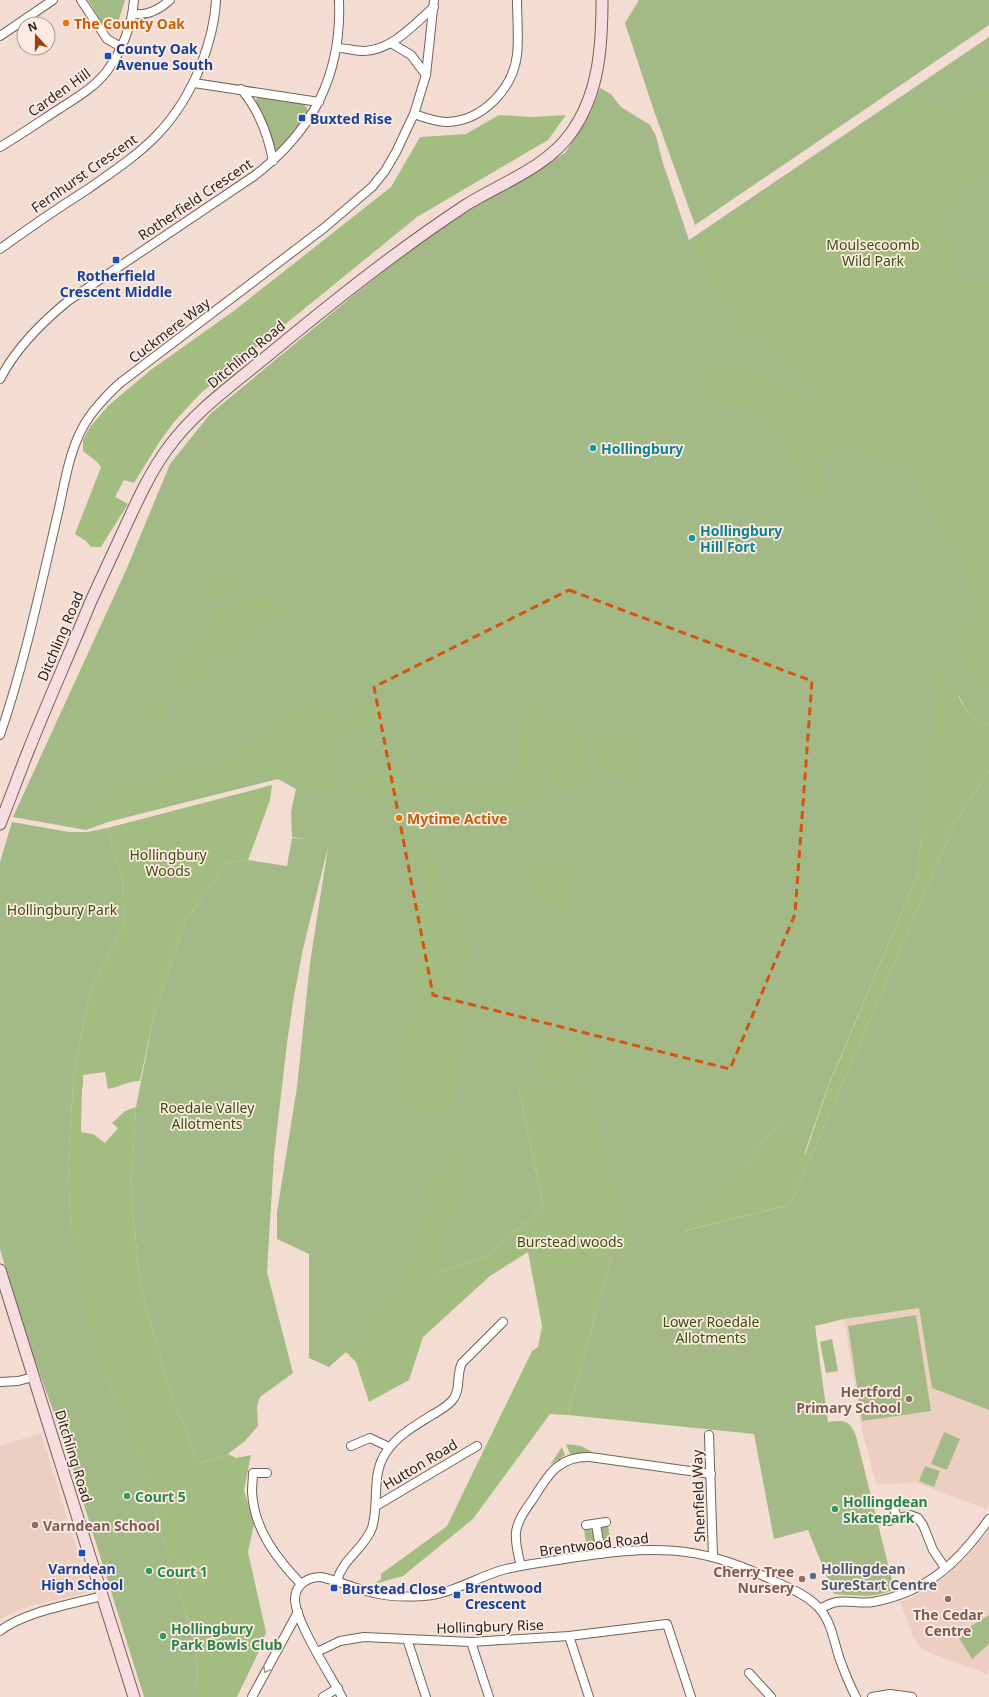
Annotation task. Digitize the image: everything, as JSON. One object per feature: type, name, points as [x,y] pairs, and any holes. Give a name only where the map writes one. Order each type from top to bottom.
[{"type":"street","points":[[0,36],[53,0]]},
{"type":"street","points":[[81,0],[107,40],[121,47]]},
{"type":"street","name":"Carden Hill","points":[[0,147],[92,86],[107,71],[121,47],[132,14],[134,0]]},
{"type":"street","points":[[132,14],[151,12],[161,8],[170,0]]},
{"type":"street","name":"Fernhurst Crescent","points":[[0,249],[138,153],[158,134],[177,110],[194,83],[212,29],[216,0]]},
{"type":"street","name":"Rotherfield Crescent","points":[[0,379],[22,346],[50,316],[68,301],[248,180],[273,161],[297,136],[319,102],[329,78],[337,48],[339,0]]},
{"type":"street","points":[[414,114],[432,120],[447,122],[476,114],[494,101],[511,76],[517,56],[517,0]]},
{"type":"street","name":"Ditchling Road","points":[[0,824],[29,748],[105,570],[141,492],[168,448],[202,410],[398,252],[467,204],[528,170],[565,141],[580,119],[590,97],[595,79],[599,63],[602,33],[602,0]]},
{"type":"street","points":[[337,48],[366,51],[379,49],[392,43],[434,3]]},
{"type":"street","name":"Cuckmere Way","points":[[0,735],[12,698],[72,456],[82,427],[93,411],[120,383],[324,228],[361,197],[385,171],[406,133],[414,114],[426,75],[434,3]]},
{"type":"street","points":[[392,43],[411,55],[426,75]]},
{"type":"street","points":[[194,83],[319,102]]},
{"type":"street","points":[[241,89],[261,120],[270,146],[273,161]]},
{"type":"street","name":"Ditchling Road","points":[[0,1270],[134,1697]]},
{"type":"street","points":[[337,1581],[345,1562],[361,1546],[369,1534],[374,1521],[377,1476],[383,1456],[389,1448],[410,1429],[450,1403],[456,1396],[459,1372],[462,1363],[503,1322]]},
{"type":"street","points":[[0,1382],[18,1381],[33,1377]]},
{"type":"street","name":"Shenfield Way","points":[[710,1435],[713,1556]]},
{"type":"street","points":[[351,1446],[370,1438],[379,1441],[389,1448]]},
{"type":"street","name":"Hutton Road","points":[[376,1506],[477,1446]]},
{"type":"street","points":[[521,1566],[516,1539],[516,1530],[520,1520],[547,1477],[554,1469],[565,1462],[580,1457],[590,1457],[711,1474]]},
{"type":"street","points":[[267,1473],[253,1473],[252,1492],[259,1523],[267,1542],[274,1553],[301,1584],[297,1589],[295,1598],[298,1612],[317,1652],[342,1697]]},
{"type":"street","points":[[894,1508],[897,1518]]},
{"type":"street","points":[[889,1521],[910,1516],[919,1520],[933,1550],[945,1568]]},
{"type":"street","points":[[820,1609],[838,1602],[872,1602],[923,1586],[945,1568],[975,1538],[989,1520]]},
{"type":"street","points":[[586,1526],[606,1522]]},
{"type":"street","points":[[596,1524],[600,1554]]},
{"type":"street","name":"Brentwood Road","points":[[301,1584],[307,1579],[317,1577],[337,1581],[362,1590],[385,1595],[410,1597],[425,1596],[440,1594],[486,1575],[521,1566],[600,1554],[630,1550],[664,1549],[713,1556],[754,1571],[798,1592],[820,1609],[834,1637],[846,1678],[856,1697]]},
{"type":"street","points":[[0,1631],[26,1617],[102,1596]]},
{"type":"street","points":[[252,1697],[298,1612]]},
{"type":"street","name":"Hollingbury Rise","points":[[317,1652],[332,1644],[349,1638],[364,1637],[471,1642],[569,1636],[667,1624],[691,1697]]},
{"type":"street","points":[[569,1636],[589,1697]]},
{"type":"street","points":[[408,1639],[426,1697]]},
{"type":"street","points":[[471,1642],[489,1697]]},
{"type":"street","points":[[750,1673],[771,1697]]},
{"type":"street","points":[[324,1697],[338,1688]]},
{"type":"street","points":[[872,1697],[890,1694],[912,1697]]},
{"type":"highlighted area","points":[[569,590],[812,681],[795,914],[730,1069],[433,995],[374,687]]},
{"type":"shaded area","name":"Hertford Primary School","points":[[919,1308],[932,1388],[989,1410],[989,1504],[986,1509],[917,1483],[876,1484],[861,1426],[844,1319]]},
{"type":"shaded area","name":"Varndean School","points":[[41,1433],[90,1592],[35,1605],[12,1613],[0,1620],[0,1446]]},
{"type":"shaded area","name":"The Cedar Centre","points":[[989,1527],[989,1669],[987,1674],[920,1649],[913,1636],[900,1602],[919,1594],[944,1578]]},
{"type":"green space","points":[[88,0],[125,0],[116,29],[111,31],[106,29]]},
{"type":"green space","points":[[639,0],[989,0],[989,25],[695,225],[654,111],[625,23]]},
{"type":"green space","points":[[989,37],[989,725],[969,714],[959,696],[935,713],[917,876],[828,1086],[804,1155],[780,1122],[685,1231],[790,1205],[955,823],[989,771],[989,1410],[932,1388],[919,1308],[844,1319],[815,1326],[828,1422],[846,1422],[849,1424],[856,1436],[893,1584],[892,1590],[878,1595],[856,1596],[834,1594],[808,1530],[774,1539],[754,1434],[568,1415],[612,1256],[519,1089],[543,1206],[487,1256],[436,1273],[329,1367],[309,1358],[309,1254],[277,1239],[277,1212],[297,1087],[310,963],[328,847],[303,949],[294,996],[274,1156],[267,1272],[293,1373],[260,1397],[257,1406],[258,1426],[245,1441],[228,1454],[199,1463],[168,1384],[140,1284],[131,1191],[136,1107],[154,1015],[185,922],[227,863],[248,860],[287,866],[292,838],[305,839],[292,837],[291,812],[296,789],[278,779],[108,822],[86,830],[13,817],[127,568],[170,464],[210,414],[355,294],[428,236],[565,153],[591,112],[600,88],[611,94],[621,107],[650,125],[656,136],[662,160],[689,240]]},
{"type":"green space","name":"Moulsecoomb Wild Park","points":[[984,88],[989,88],[989,162],[976,182],[962,188],[947,207],[943,213],[940,225],[944,237],[955,249],[954,267],[968,284],[989,282],[989,615],[986,615],[977,608],[968,574],[916,478],[913,458],[909,456],[895,464],[888,466],[874,460],[862,450],[855,447],[843,446],[835,455],[827,452],[818,459],[824,492],[821,496],[814,498],[809,497],[805,492],[796,468],[785,447],[771,429],[750,413],[723,407],[721,399],[705,385],[702,375],[715,363],[735,364],[761,373],[808,403],[816,393],[768,348],[746,330],[713,293],[713,284],[693,253],[693,248],[712,230],[752,209],[802,172],[832,156],[841,147],[875,129],[884,117],[907,100],[914,97],[948,111],[960,112],[968,102]]},
{"type":"green space","points":[[259,96],[304,104],[307,108],[308,112],[296,130],[280,148],[276,150],[267,124],[255,101]]},
{"type":"green space","points":[[499,115],[532,117],[566,115],[548,140],[417,217],[201,393],[174,422],[160,441],[134,483],[124,480],[115,497],[128,504],[101,547],[91,547],[86,541],[75,534],[101,467],[83,451],[83,440],[90,427],[109,405],[152,369],[235,310],[391,187],[420,137],[466,134]]},
{"type":"green space","points":[[222,577],[234,577],[240,584],[241,589],[213,599],[209,593],[213,583]]},
{"type":"green space","points":[[255,594],[293,611],[286,617],[272,618],[252,642],[236,653],[221,653],[209,649],[202,637],[217,610]]},
{"type":"green space","points":[[979,619],[989,620],[989,701],[964,662],[961,631]]},
{"type":"green space","points":[[192,645],[202,648],[214,666],[210,674],[191,687],[180,686],[172,672],[173,667],[179,657]]},
{"type":"green space","points":[[936,668],[944,673],[969,714],[989,725],[989,771],[955,823],[790,1205],[684,1231],[780,1122],[805,1155],[828,1087],[917,876],[934,713],[937,702],[934,676],[934,670]]},
{"type":"green space","points":[[160,698],[169,704],[166,712],[155,721],[147,723],[143,717],[145,710],[151,702]]},
{"type":"green space","points":[[363,703],[382,707],[381,720],[354,730],[343,721],[341,715],[355,712]]},
{"type":"green space","points":[[537,705],[546,707],[550,721],[540,793],[528,805],[432,799],[429,795],[380,791],[378,797],[350,793],[353,780],[371,779],[375,774],[383,775],[390,780],[410,781],[423,779],[434,783],[463,780],[482,785],[484,780],[493,775],[503,784],[516,783],[516,764],[526,709]]},
{"type":"green space","points":[[304,706],[320,706],[332,709],[343,728],[331,765],[333,772],[347,776],[344,793],[312,789],[278,773],[87,826],[79,824],[74,818],[115,797],[125,787],[187,769],[227,762],[238,756],[245,746],[255,745],[262,741],[270,726]]},
{"type":"green space","points":[[559,715],[570,720],[577,728],[583,743],[587,760],[590,783],[573,791],[554,784],[548,756],[553,721]]},
{"type":"green space","points":[[603,729],[633,742],[645,779],[637,785],[632,786],[624,773],[608,774],[598,760],[593,738]]},
{"type":"green space","name":"Hollingbury Woods","points":[[272,785],[270,800],[248,860],[227,863],[185,922],[154,1015],[140,1081],[108,1089],[105,1072],[83,1075],[81,1132],[93,1134],[105,1143],[118,1128],[112,1123],[125,1111],[136,1107],[131,1191],[140,1284],[168,1384],[199,1463],[228,1454],[236,1458],[251,1455],[244,1490],[254,1524],[248,1552],[266,1632],[261,1647],[237,1697],[197,1697],[196,1649],[129,1424],[105,1377],[93,1341],[71,1232],[68,1164],[74,1071],[91,988],[124,923],[122,878],[107,828]]},
{"type":"green space","name":"Hollingbury Park","points":[[12,822],[69,832],[88,832],[107,828],[122,878],[124,923],[91,988],[74,1071],[68,1164],[71,1232],[105,1377],[129,1423],[196,1649],[197,1697],[144,1697],[65,1444],[22,1324],[0,1249],[0,862]]},
{"type":"green space","points":[[418,848],[425,848],[436,853],[438,872],[425,877],[420,866],[420,860],[414,854]]},
{"type":"green space","points":[[565,858],[575,865],[567,892],[570,897],[567,908],[557,910],[535,897],[536,885],[526,878],[539,865],[552,860]]},
{"type":"green space","points":[[439,873],[444,876],[443,884],[425,892],[423,890],[425,885],[422,882]]},
{"type":"green space","points":[[448,884],[453,922],[460,918],[468,923],[464,936],[471,945],[467,953],[467,983],[461,1008],[461,1050],[454,1086],[453,1104],[443,1112],[425,1113],[406,1106],[394,1095],[404,1066],[400,1054],[412,1022],[411,1002],[414,971],[419,960],[413,944],[421,922],[418,904],[427,893]]},
{"type":"green space","points":[[568,1035],[578,1040],[585,1049],[589,1066],[586,1075],[577,1080],[558,1078],[545,1080],[540,1078],[536,1070],[537,1061],[545,1054],[547,1048],[553,1040]]},
{"type":"green space","name":"Burstead woods","points":[[584,1085],[633,1248],[612,1256],[568,1415],[550,1414],[473,1519],[403,1576],[374,1584],[381,1579],[381,1574],[447,1526],[532,1351],[538,1347],[542,1326],[528,1252],[490,1276],[423,1337],[409,1380],[369,1402],[356,1362],[346,1352],[401,1292],[413,1257],[420,1229],[431,1212],[425,1193],[430,1180],[441,1176],[451,1168],[457,1152],[465,1139],[458,1172],[460,1199],[445,1230],[436,1273],[487,1256],[543,1206],[519,1089]]},
{"type":"green space","points":[[916,1315],[931,1411],[862,1421],[848,1326]]},
{"type":"green space","points":[[832,1339],[838,1371],[826,1373],[820,1342]]},
{"type":"green space","points":[[944,1432],[960,1439],[947,1470],[931,1464]]},
{"type":"green space","points":[[566,1444],[581,1446],[594,1453],[570,1454]]},
{"type":"green space","points":[[562,1447],[565,1455],[550,1465]]},
{"type":"green space","points":[[925,1466],[940,1471],[934,1487],[919,1481]]},
{"type":"green space","points":[[608,1525],[611,1546],[605,1547],[603,1546],[600,1528]]},
{"type":"green space","points":[[588,1528],[594,1532],[596,1544],[594,1549],[587,1550],[584,1529]]},
{"type":"green space","points":[[989,1615],[989,1644],[972,1659],[957,1635]]},
{"type":"place","name":"The County Oak","points":[[66,23]]},
{"type":"place","name":"County Oak Avenue South","points":[[108,56]]},
{"type":"place","name":"Buxted Rise","points":[[302,118]]},
{"type":"place","name":"Rotherfield Crescent Middle","points":[[116,260]]},
{"type":"place","name":"Hollingbury","points":[[593,448]]},
{"type":"place","name":"Hollingbury Hill Fort","points":[[692,538]]},
{"type":"place","name":"Mytime Active","points":[[399,818]]},
{"type":"place","name":"Hertford Primary School","points":[[909,1399]]},
{"type":"place","name":"Court 5","points":[[127,1496]]},
{"type":"place","name":"Hollingdean Skatepark","points":[[835,1509]]},
{"type":"place","name":"Varndean School","points":[[35,1525]]},
{"type":"place","name":"Varndean High School","points":[[82,1553]]},
{"type":"place","name":"Court 1","points":[[149,1571]]},
{"type":"place","name":"Hollingdean SureStart Centre","points":[[813,1576]]},
{"type":"place","name":"Cherry Tree Nursery","points":[[802,1579]]},
{"type":"place","name":"Burstead Close","points":[[334,1588]]},
{"type":"place","name":"Brentwood Crescent","points":[[457,1595]]},
{"type":"place","name":"The Cedar Centre","points":[[948,1599]]},
{"type":"place","name":"Hollingbury Park Bowls Club","points":[[163,1636]]},
{"type":"park label","name":"Roedale Valley Allotments","points":[[207,1116]]},
{"type":"park label","name":"Lower Roedale Allotments","points":[[711,1330]]}]
